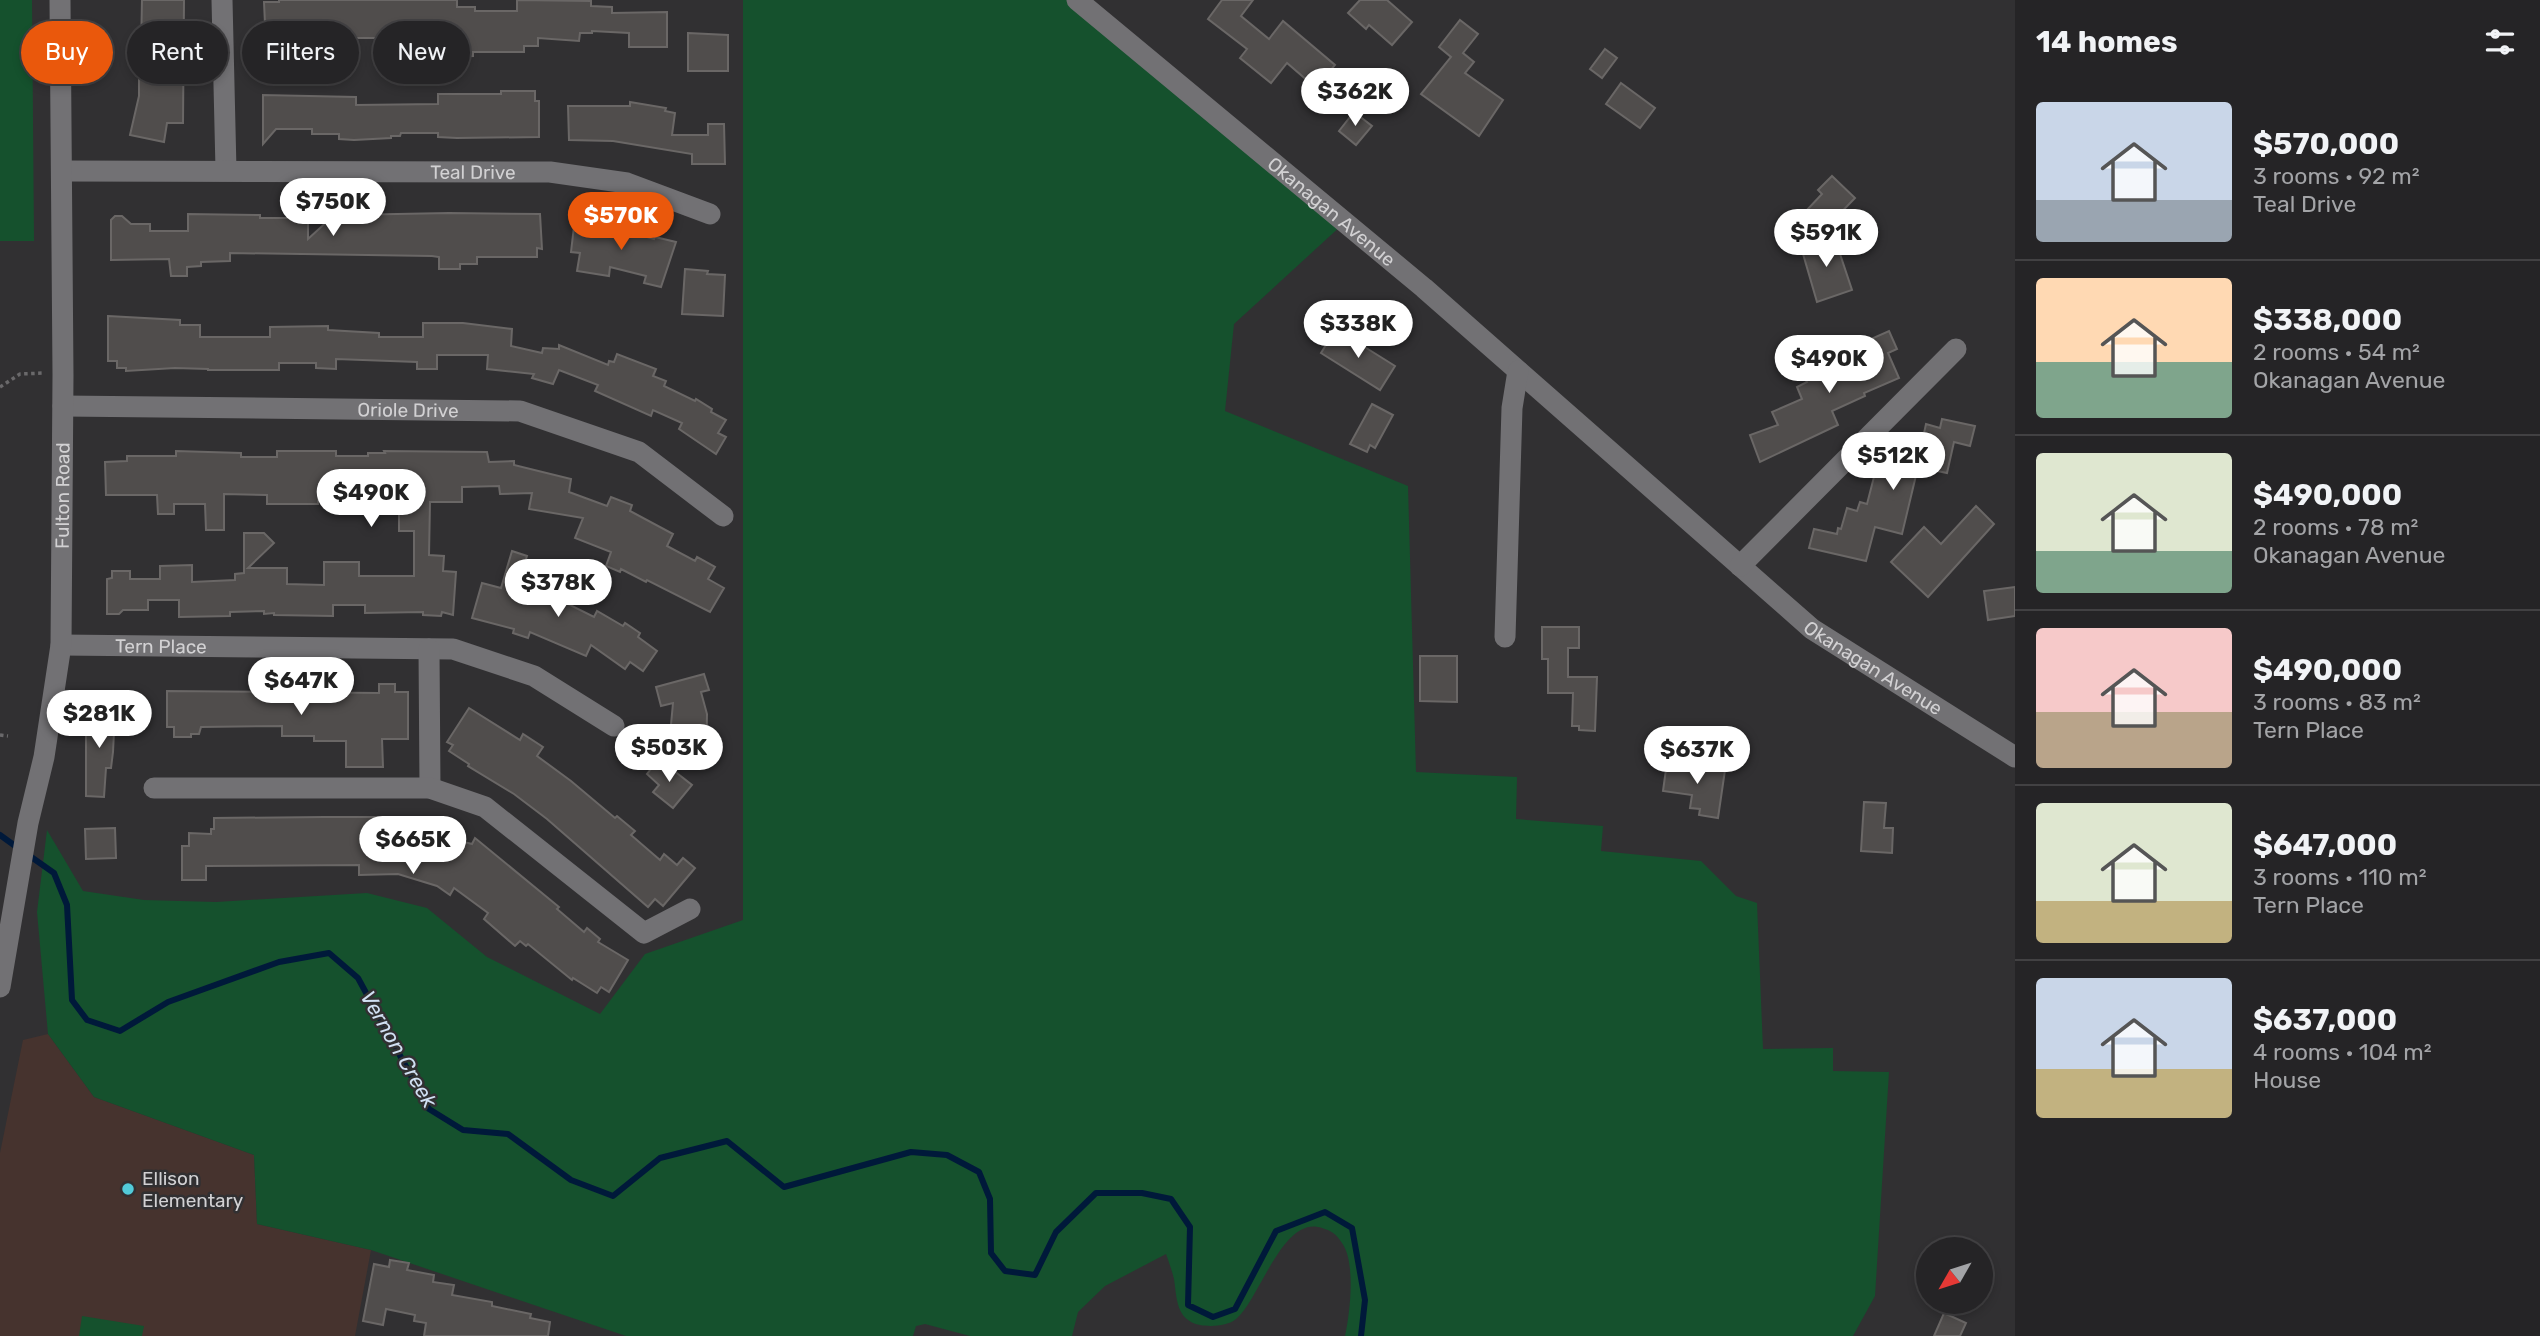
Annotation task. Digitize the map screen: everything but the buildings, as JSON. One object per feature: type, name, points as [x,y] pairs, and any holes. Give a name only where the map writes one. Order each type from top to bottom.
[{"type":"street","name":"Fulton Road","points":[[0,987],[28,823],[44,757],[61,645],[63,406],[60,0]]},
{"type":"street","points":[[222,0],[226,170]]},
{"type":"street","name":"Okanagan Avenue","points":[[1076,0],[1424,288],[1812,629],[2015,757]]},
{"type":"street","name":"Teal Drive","points":[[62,171],[550,172],[627,183],[710,214]]},
{"type":"street","points":[[1740,566],[1956,349]]},
{"type":"street","points":[[1505,637],[1512,408],[1518,372]]},
{"type":"street","name":"Oriole Drive","points":[[63,406],[520,411],[639,452],[723,516]]},
{"type":"street","name":"Tern Place","points":[[61,645],[453,649],[534,676],[614,726]]},
{"type":"street","points":[[429,649],[430,788]]},
{"type":"street","points":[[154,788],[430,788],[485,807],[644,933],[690,909]]},
{"type":"path","points":[[0,387],[20,374],[44,373]]},
{"type":"path","points":[[0,735],[8,736]]},
{"type":"shaded area","name":"Ellison Elementary","points":[[48,1034],[94,1097],[254,1155],[257,1224],[371,1250],[355,1336],[0,1336],[0,1153],[23,1040]]},
{"type":"green space","points":[[0,0],[32,0],[32,21],[21,21],[21,84],[33,84],[34,241],[0,241]]},
{"type":"green space","points":[[743,0],[1073,0],[1343,224],[1234,324],[1225,411],[1408,486],[1416,772],[1517,777],[1516,819],[1603,826],[1601,851],[1701,861],[1736,896],[1757,903],[1763,1049],[1833,1048],[1833,1071],[1889,1072],[1875,1296],[1853,1336],[1345,1336],[1351,1288],[1346,1252],[1336,1235],[1322,1228],[1308,1227],[1295,1233],[1284,1245],[1245,1309],[1236,1319],[1219,1325],[1200,1325],[1186,1319],[1182,1314],[1166,1254],[1105,1286],[1078,1312],[1072,1336],[970,1336],[925,1324],[916,1326],[913,1336],[626,1336],[371,1250],[257,1224],[254,1155],[94,1097],[48,1034],[37,912],[47,830],[83,891],[144,900],[216,902],[367,893],[427,908],[487,957],[600,1014],[645,954],[743,920]]},
{"type":"green space","points":[[82,1316],[144,1326],[142,1336],[79,1336]]},
{"type":"waterway","name":"Vernon Creek","points":[[0,835],[18,848]]},
{"type":"waterway","name":"Vernon Creek","points":[[27,854],[54,873],[67,905],[72,1000],[87,1020],[120,1031],[168,1002],[279,962],[329,953],[358,978],[429,1109],[463,1130],[508,1134],[571,1180],[613,1196],[660,1158],[727,1141],[784,1187],[911,1152],[947,1155],[979,1172],[990,1199],[991,1253],[1005,1271],[1035,1275],[1056,1232],[1096,1193],[1142,1193],[1171,1199],[1190,1227],[1188,1305],[1213,1317],[1235,1309],[1276,1231],[1325,1212],[1352,1228],[1365,1300],[1361,1336]]},
{"type":"place","name":"Ellison Elementary","points":[[128,1189]]}]
